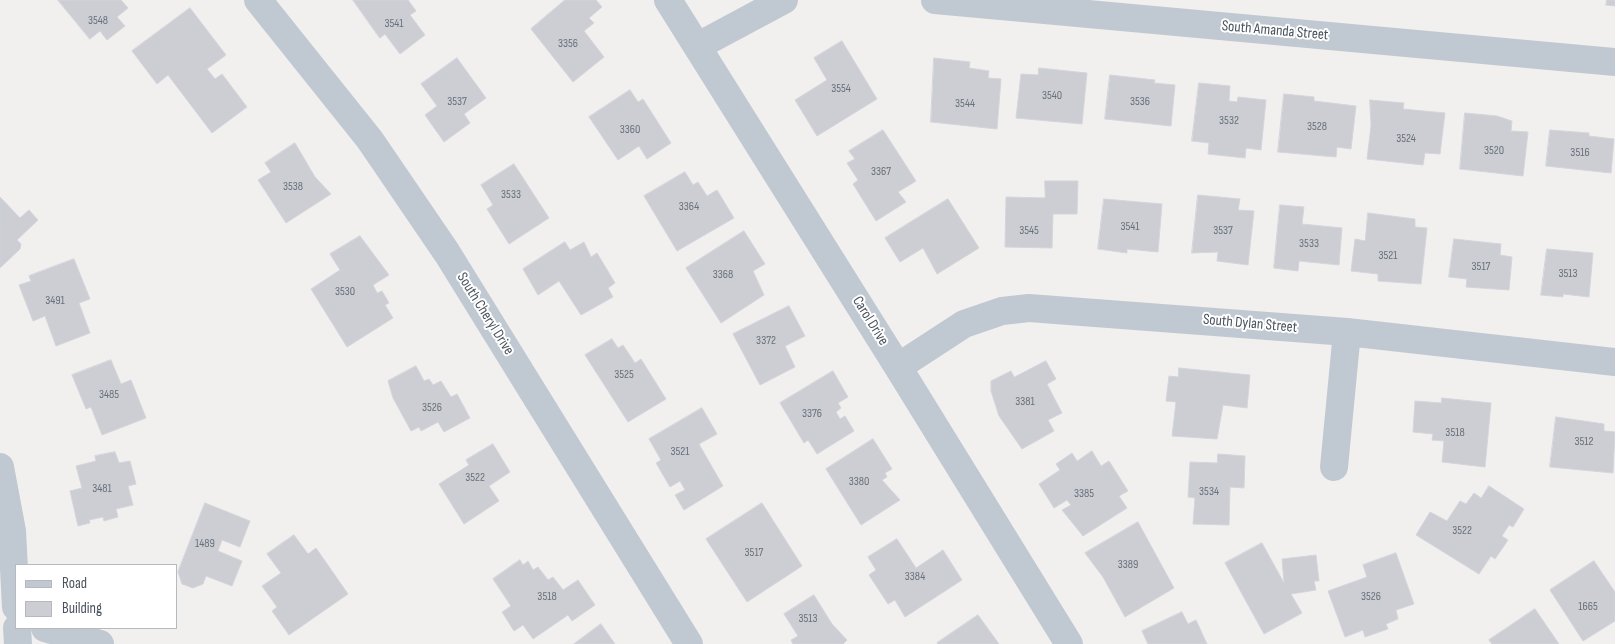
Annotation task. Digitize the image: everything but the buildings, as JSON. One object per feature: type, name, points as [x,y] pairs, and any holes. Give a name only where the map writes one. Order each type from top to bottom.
[{"type":"street","name":"South Cheryl Drive","points":[[258,0],[370,140],[447,253],[689,644]]},
{"type":"street","name":"Carol Drive","points":[[668,0],[1069,644]]},
{"type":"street","points":[[698,46],[784,0]]},
{"type":"street","name":"South Amanda Street","points":[[935,0],[1615,62]]},
{"type":"street","name":"South Dylan Street","points":[[898,367],[964,324],[1002,311],[1029,308],[1347,332],[1615,362]]},
{"type":"street","points":[[1334,467],[1347,332]]},
{"type":"street","points":[[0,467],[12,532],[15,588]]},
{"type":"street","points":[[0,619],[15,620]]},
{"type":"street","points":[[17,629],[18,644]]},
{"type":"street","points":[[48,629],[100,644]]}]
